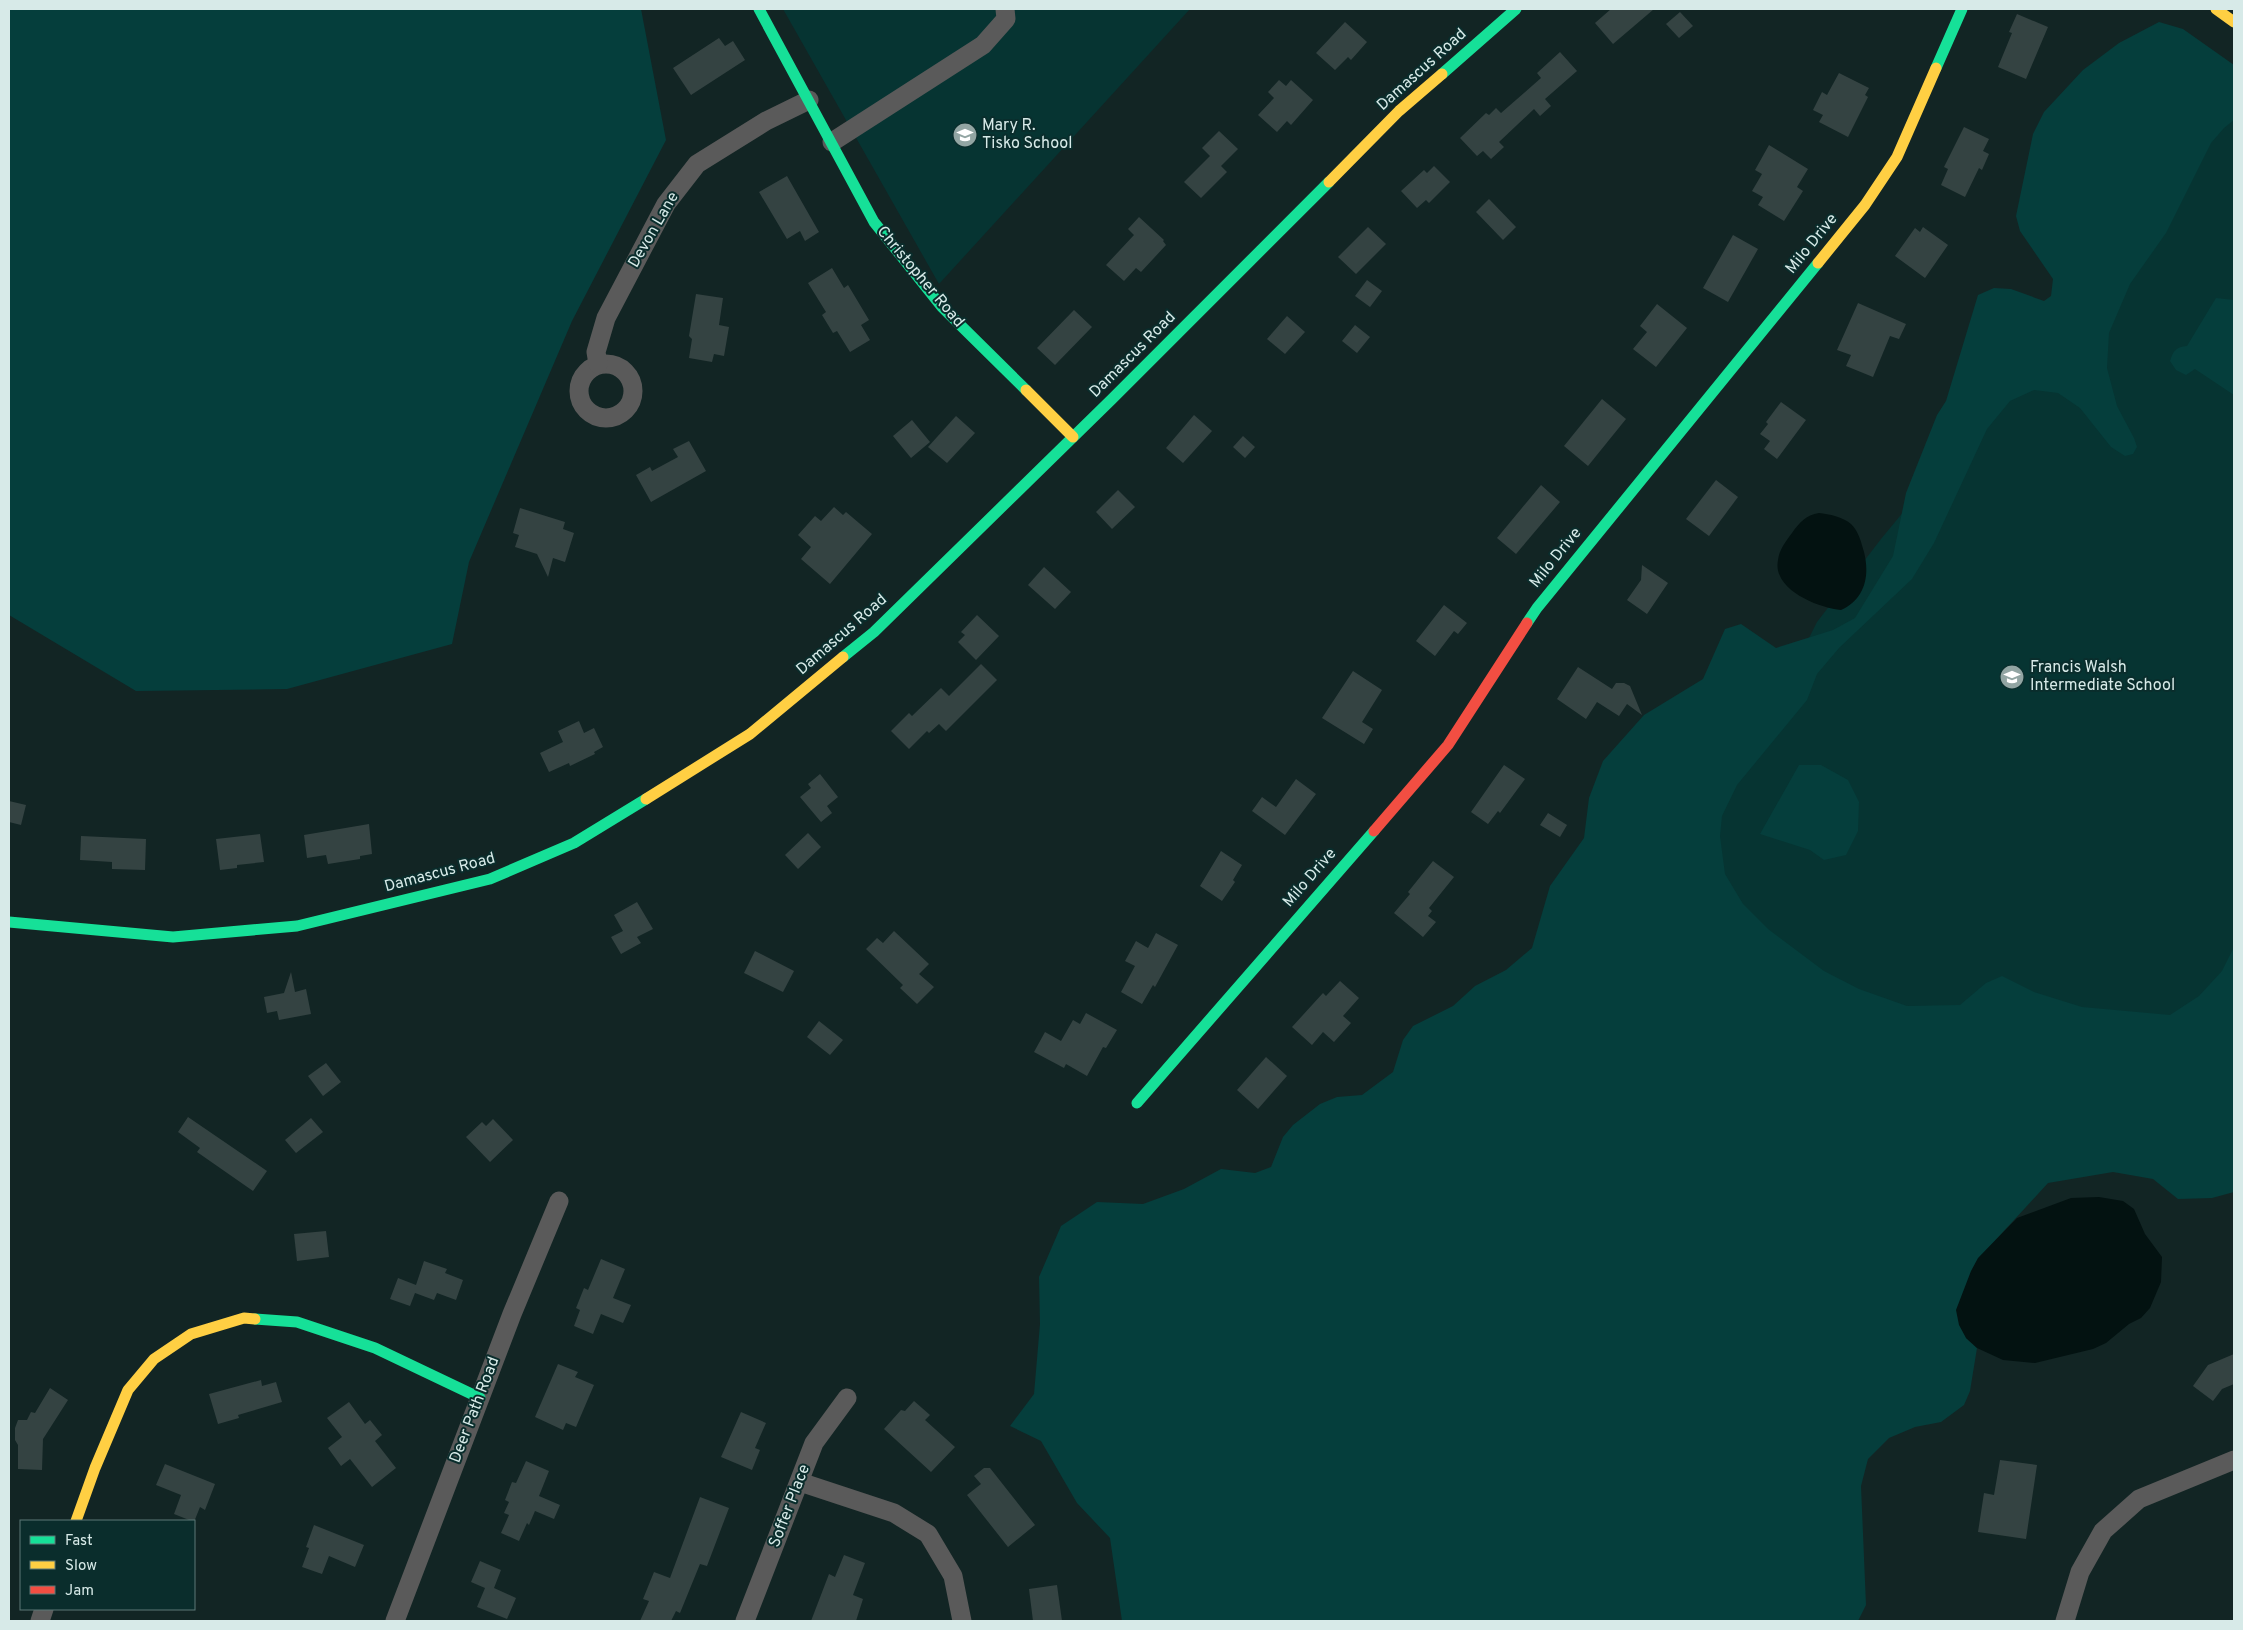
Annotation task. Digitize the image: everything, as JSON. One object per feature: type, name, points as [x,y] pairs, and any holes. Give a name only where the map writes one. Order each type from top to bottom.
[{"type":"street","name":"Christopher Road","points":[[759,9],[874,222],[942,307],[1073,437]]},
{"type":"street","points":[[832,142],[983,45],[1006,19],[1005,9]]},
{"type":"street","name":"Damascus Road","points":[[9,922],[172,937],[297,926],[490,879],[574,843],[758,728],[874,632],[1073,437],[1398,111],[1516,9]]},
{"type":"street","name":"Milo Drive","points":[[1137,1103],[1448,745],[1537,608],[1865,205],[1897,157],[1962,9]]},
{"type":"street","points":[[2216,9],[2234,22]]},
{"type":"street","name":"Devon Lane","points":[[598,364],[596,352],[606,318],[666,204],[697,164],[766,121],[809,100]]},
{"type":"street","name":"Deer Path Road","points":[[394,1621],[559,1201]]},
{"type":"street","points":[[76,1520],[95,1468],[128,1390],[154,1359],[192,1334],[244,1318],[297,1322],[358,1342],[375,1348],[480,1398]]},
{"type":"street","name":"Soffer Place","points":[[745,1621],[814,1443],[846,1398]]},
{"type":"street","points":[[2065,1621],[2080,1572],[2103,1531],[2139,1499],[2234,1460]]},
{"type":"street","points":[[800,1482],[894,1512],[928,1534],[953,1576],[962,1621]]},
{"type":"shaded area","points":[[9,9],[641,9],[666,140],[572,321],[469,562],[452,644],[287,689],[136,691],[9,615]]},
{"type":"shaded area","name":"Mary R. Tisko School","points":[[783,9],[1190,9],[939,284]]},
{"type":"shaded area","points":[[2159,22],[2183,29],[2234,65],[2234,120],[2211,143],[2166,233],[2130,284],[2109,333],[2107,368],[2117,406],[2137,447],[2133,454],[2125,456],[2111,447],[2080,408],[2058,393],[2034,390],[2010,401],[1987,429],[1934,543],[1912,579],[1839,648],[1817,674],[1807,700],[1737,785],[1722,816],[1720,836],[1725,874],[1743,904],[1768,929],[1824,971],[1859,989],[1907,1006],[1960,1005],[1986,983],[2002,976],[2034,992],[2082,1007],[2170,1015],[2199,996],[2222,971],[2234,947],[2234,1192],[2212,1198],[2178,1199],[2153,1179],[2113,1172],[2048,1183],[1979,1258],[1966,1338],[1977,1348],[1970,1391],[1964,1405],[1941,1422],[1915,1427],[1889,1438],[1868,1459],[1861,1486],[1866,1605],[1858,1621],[1122,1621],[1110,1538],[1077,1503],[1041,1441],[1010,1426],[1034,1394],[1040,1324],[1039,1277],[1061,1226],[1097,1202],[1143,1204],[1184,1189],[1221,1169],[1255,1173],[1271,1167],[1283,1137],[1293,1125],[1320,1104],[1337,1097],[1362,1095],[1393,1072],[1403,1040],[1413,1026],[1453,1006],[1475,986],[1506,970],[1532,948],[1550,886],[1584,838],[1589,798],[1603,761],[1644,715],[1703,679],[1725,629],[1741,624],[1776,648],[1833,630],[1855,618],[1893,556],[1906,493],[1937,415],[1946,401],[1978,295],[1994,288],[2011,289],[2044,301],[2051,296],[2053,279],[2020,231],[2016,216],[2033,134],[2044,112],[2083,70],[2119,43]]},
{"type":"shaded area","name":"Francis Walsh Intermediate School","points":[[2234,111],[2234,1117],[1655,947],[1817,622],[1881,539]]},
{"type":"shaded area","points":[[2216,298],[2234,300],[2234,395],[2195,369],[2186,375],[2176,370],[2170,361],[2176,350],[2187,346]]},
{"type":"shaded area","points":[[1819,513],[1840,518],[1851,524],[1858,534],[1864,552],[1866,578],[1864,586],[1856,600],[1841,610],[1821,606],[1799,596],[1782,580],[1778,571],[1779,556],[1787,539],[1803,520]]},
{"type":"shaded area","points":[[1799,765],[1821,765],[1848,780],[1859,802],[1858,831],[1846,855],[1824,860],[1810,850],[1760,834]]},
{"type":"shaded area","points":[[2099,1197],[2123,1201],[2134,1209],[2145,1234],[2162,1257],[2161,1282],[2150,1308],[2141,1318],[2129,1324],[2106,1343],[2093,1349],[2035,1363],[2003,1360],[1977,1348],[1966,1338],[1959,1325],[1956,1310],[1978,1258],[2017,1218],[2071,1198]]},
{"type":"building","points":[[1611,9],[1654,9],[1613,44],[1595,23]]},
{"type":"building","points":[[1680,12],[1693,26],[1679,38],[1666,24]]},
{"type":"building","points":[[2017,14],[2048,27],[2026,79],[1998,67],[2012,33],[2009,32]]},
{"type":"building","points":[[1345,22],[1367,42],[1351,60],[1348,57],[1335,70],[1316,53]]},
{"type":"building","points":[[719,38],[725,46],[733,41],[745,60],[691,95],[673,68]]},
{"type":"building","points":[[1560,52],[1577,71],[1545,99],[1551,106],[1540,116],[1534,109],[1499,142],[1504,147],[1491,159],[1483,151],[1477,156],[1460,138],[1486,113],[1489,115],[1496,108],[1501,113],[1541,78],[1537,73]]},
{"type":"building","points":[[1839,73],[1869,88],[1865,95],[1868,97],[1848,137],[1819,122],[1823,115],[1813,110],[1822,92],[1827,95]]},
{"type":"building","points":[[1279,80],[1286,86],[1291,80],[1313,100],[1291,125],[1287,121],[1277,132],[1258,115],[1274,98],[1268,92]]},
{"type":"building","points":[[1964,127],[1989,139],[1983,151],[1989,154],[1982,170],[1979,168],[1965,197],[1941,185],[1948,169],[1944,167]]},
{"type":"building","points":[[1219,131],[1238,149],[1221,166],[1227,172],[1201,198],[1184,182],[1210,156],[1202,148]]},
{"type":"building","points":[[1769,145],[1808,169],[1797,187],[1803,191],[1784,221],[1758,205],[1763,197],[1752,191],[1762,174],[1755,170]]},
{"type":"building","points":[[1434,166],[1450,182],[1429,203],[1426,200],[1417,208],[1401,191],[1424,170],[1427,173]]},
{"type":"building","points":[[787,176],[819,232],[805,241],[800,231],[787,239],[759,192]]},
{"type":"building","points":[[1489,199],[1516,227],[1503,240],[1476,212]]},
{"type":"building","points":[[1139,217],[1164,240],[1166,245],[1141,272],[1136,268],[1124,281],[1106,265],[1134,235],[1128,229]]},
{"type":"building","points":[[1368,227],[1386,244],[1356,274],[1338,257]]},
{"type":"building","points":[[1923,227],[1948,245],[1925,278],[1895,256],[1915,228],[1920,232]]},
{"type":"building","points":[[1733,235],[1758,249],[1728,302],[1703,288]]},
{"type":"building","points":[[832,268],[844,288],[848,285],[869,320],[861,325],[870,340],[850,352],[837,331],[833,333],[822,315],[826,312],[808,283]]},
{"type":"building","points":[[1367,280],[1382,291],[1370,307],[1355,296]]},
{"type":"building","points":[[696,294],[723,298],[719,325],[729,327],[724,356],[714,354],[712,362],[689,358],[692,339],[689,336]]},
{"type":"building","points":[[1858,303],[1906,324],[1899,339],[1890,336],[1873,377],[1846,366],[1851,355],[1837,350]]},
{"type":"building","points":[[1657,304],[1687,328],[1656,367],[1633,349],[1647,332],[1640,326]]},
{"type":"building","points":[[1074,310],[1092,327],[1055,365],[1037,348]]},
{"type":"building","points":[[1287,316],[1305,332],[1285,354],[1267,339]]},
{"type":"building","points":[[1355,325],[1370,337],[1357,353],[1342,341]]},
{"type":"building","points":[[1602,399],[1626,419],[1588,466],[1564,446]]},
{"type":"building","points":[[1781,402],[1806,420],[1777,459],[1764,449],[1770,441],[1760,434],[1768,424],[1766,422]]},
{"type":"building","points":[[1194,415],[1212,431],[1183,463],[1166,448]]},
{"type":"building","points":[[956,416],[975,433],[947,463],[928,447]]},
{"type":"building","points":[[912,420],[930,442],[911,458],[893,436]]},
{"type":"building","points":[[1243,436],[1255,447],[1245,458],[1233,447]]},
{"type":"building","points":[[689,441],[706,471],[651,502],[636,475],[650,467],[652,471],[678,457],[673,449]]},
{"type":"building","points":[[1716,480],[1738,497],[1709,536],[1686,519]]},
{"type":"building","points":[[1541,485],[1560,502],[1516,554],[1497,538]]},
{"type":"building","points":[[1118,490],[1135,507],[1112,529],[1096,512]]},
{"type":"building","points":[[834,507],[843,515],[846,512],[872,534],[830,584],[801,559],[811,547],[798,535],[815,516],[821,521]]},
{"type":"building","points":[[520,508],[565,522],[563,529],[574,533],[565,562],[553,558],[548,577],[537,554],[515,547],[519,535],[513,533]]},
{"type":"building","points":[[1642,565],[1668,583],[1647,614],[1627,600],[1641,580]]},
{"type":"building","points":[[1044,567],[1071,592],[1055,609],[1028,585]]},
{"type":"building","points":[[1444,605],[1467,623],[1458,634],[1454,631],[1435,656],[1416,641]]},
{"type":"building","points":[[977,615],[999,636],[976,660],[958,642],[965,635],[961,632]]},
{"type":"building","points":[[981,664],[997,680],[946,731],[939,724],[929,733],[927,731],[909,749],[891,731],[909,713],[912,716],[941,688],[949,696]]},
{"type":"building","points":[[1578,667],[1612,689],[1616,683],[1624,683],[1630,686],[1642,715],[1627,704],[1619,716],[1597,702],[1586,719],[1557,699]]},
{"type":"building","points":[[1353,671],[1382,690],[1362,722],[1373,729],[1364,744],[1322,718]]},
{"type":"building","points":[[579,721],[584,733],[594,728],[603,747],[594,752],[595,754],[570,766],[569,763],[549,772],[540,753],[563,742],[558,731]]},
{"type":"building","points":[[1504,765],[1525,779],[1500,813],[1498,811],[1488,824],[1471,812]]},
{"type":"building","points":[[820,774],[838,797],[827,806],[832,813],[821,822],[800,797],[811,788],[808,784]]},
{"type":"building","points":[[1296,779],[1316,794],[1285,835],[1252,811],[1262,797],[1276,807]]},
{"type":"building","points":[[9,801],[26,805],[21,825],[9,822]]},
{"type":"building","points":[[1548,813],[1567,825],[1560,837],[1540,825]]},
{"type":"building","points":[[369,824],[372,854],[360,856],[360,859],[328,864],[326,855],[307,858],[304,835]]},
{"type":"building","points":[[808,833],[821,847],[798,869],[785,855]]},
{"type":"building","points":[[260,834],[264,862],[237,865],[237,868],[220,870],[216,839]]},
{"type":"building","points":[[81,836],[146,839],[145,870],[112,869],[112,862],[80,860]]},
{"type":"building","points":[[1221,851],[1242,865],[1233,880],[1235,882],[1222,901],[1200,886]]},
{"type":"building","points":[[1433,861],[1454,877],[1429,908],[1432,911],[1428,916],[1436,922],[1423,937],[1394,913]]},
{"type":"building","points":[[637,902],[653,929],[637,937],[641,943],[621,954],[611,937],[623,931],[614,915]]},
{"type":"building","points":[[894,931],[929,964],[919,974],[934,987],[917,1004],[900,988],[903,985],[866,949],[877,938],[883,943]]},
{"type":"building","points":[[1156,933],[1178,945],[1155,987],[1153,985],[1142,1004],[1121,992],[1135,966],[1125,961],[1136,941],[1148,948]]},
{"type":"building","points":[[755,951],[794,971],[783,992],[744,973]]},
{"type":"building","points":[[291,972],[295,992],[306,989],[311,1014],[279,1020],[277,1011],[267,1013],[264,997],[284,993]]},
{"type":"building","points":[[1340,981],[1359,998],[1343,1016],[1351,1023],[1334,1042],[1323,1032],[1312,1045],[1292,1027],[1323,993],[1326,996]]},
{"type":"building","points":[[1086,1013],[1117,1030],[1106,1048],[1103,1047],[1087,1076],[1066,1064],[1064,1068],[1034,1052],[1045,1032],[1061,1041],[1073,1020],[1080,1024]]},
{"type":"building","points":[[819,1021],[843,1040],[830,1055],[807,1037]]},
{"type":"building","points":[[1266,1057],[1287,1076],[1258,1109],[1237,1090]]},
{"type":"building","points":[[326,1063],[341,1082],[323,1096],[308,1076]]},
{"type":"building","points":[[188,1117],[267,1171],[253,1191],[197,1152],[200,1148],[178,1132]]},
{"type":"building","points":[[311,1118],[323,1132],[296,1153],[285,1140]]},
{"type":"building","points":[[493,1119],[513,1140],[490,1162],[466,1137],[482,1122],[486,1126]]},
{"type":"building","points":[[326,1231],[329,1257],[297,1261],[294,1234]]},
{"type":"building","points":[[601,1259],[625,1269],[613,1298],[631,1305],[623,1323],[601,1314],[593,1334],[574,1326],[580,1310],[576,1308],[584,1288],[588,1290]]},
{"type":"building","points":[[424,1261],[447,1269],[445,1273],[463,1280],[456,1300],[437,1293],[434,1300],[415,1293],[410,1306],[390,1299],[398,1278],[416,1285]]},
{"type":"building","points":[[2234,1354],[2234,1384],[2222,1389],[2213,1401],[2193,1386],[2208,1365]]},
{"type":"building","points":[[558,1364],[578,1372],[575,1377],[594,1385],[576,1427],[566,1423],[563,1430],[535,1417]]},
{"type":"building","points":[[261,1380],[262,1386],[276,1382],[282,1402],[238,1415],[239,1418],[218,1424],[209,1394]]},
{"type":"building","points":[[50,1388],[68,1400],[43,1439],[42,1470],[18,1469],[18,1445],[15,1440],[15,1428],[18,1420],[27,1420],[31,1412],[35,1413]]},
{"type":"building","points":[[914,1401],[930,1415],[925,1420],[955,1447],[931,1472],[884,1429],[901,1410],[905,1411]]},
{"type":"building","points":[[349,1402],[365,1424],[370,1420],[382,1435],[375,1441],[396,1468],[372,1487],[350,1459],[341,1466],[328,1448],[342,1437],[327,1418]]},
{"type":"building","points":[[741,1412],[766,1423],[755,1448],[760,1450],[752,1470],[721,1457]]},
{"type":"building","points":[[2000,1460],[2037,1465],[2026,1539],[1978,1532],[1984,1493],[1994,1495]]},
{"type":"building","points":[[526,1461],[549,1471],[539,1496],[560,1505],[554,1519],[535,1511],[519,1541],[501,1533],[509,1515],[504,1513],[509,1502],[505,1500],[512,1482],[516,1483]]},
{"type":"building","points":[[165,1464],[215,1484],[205,1510],[200,1507],[195,1520],[189,1520],[174,1514],[181,1495],[156,1485]]},
{"type":"building","points":[[984,1468],[990,1468],[1035,1525],[1008,1547],[967,1495],[981,1484],[974,1476]]},
{"type":"building","points":[[700,1497],[729,1508],[707,1566],[700,1564],[680,1613],[676,1611],[671,1621],[640,1621],[649,1601],[643,1599],[654,1572],[670,1578]]},
{"type":"building","points":[[314,1525],[364,1545],[355,1567],[329,1556],[322,1574],[302,1567],[309,1548],[306,1547]]},
{"type":"building","points":[[844,1555],[865,1563],[853,1595],[863,1599],[856,1621],[811,1621],[829,1574],[835,1577]]},
{"type":"building","points":[[480,1561],[501,1570],[494,1588],[516,1598],[507,1619],[477,1607],[485,1588],[471,1582]]},
{"type":"building","points":[[1057,1585],[1062,1621],[1033,1621],[1029,1589]]},
{"type":"traffic: fast","points":[[759,9],[874,222],[942,307],[1026,390]]},
{"type":"traffic: fast","points":[[1442,74],[1516,9]]},
{"type":"traffic: fast","points":[[1936,68],[1962,9]]},
{"type":"traffic: fast","points":[[843,657],[874,632],[1112,399],[1329,182]]},
{"type":"traffic: fast","points":[[1527,623],[1537,608],[1818,263]]},
{"type":"traffic: fast","points":[[9,922],[173,937],[297,926],[490,879],[574,843],[646,799]]},
{"type":"traffic: fast","points":[[1137,1103],[1374,831]]},
{"type":"traffic: fast","points":[[255,1319],[297,1322],[375,1348],[480,1398]]},
{"type":"traffic: slow","points":[[2216,9],[2234,22]]},
{"type":"traffic: slow","points":[[1818,263],[1865,205],[1897,157],[1936,68]]},
{"type":"traffic: slow","points":[[1329,182],[1399,111],[1442,74]]},
{"type":"traffic: slow","points":[[1026,390],[1073,437]]},
{"type":"traffic: slow","points":[[646,799],[750,734],[843,657]]},
{"type":"traffic: slow","points":[[76,1520],[95,1468],[128,1390],[154,1359],[191,1334],[244,1318],[255,1319]]},
{"type":"traffic: jam","points":[[1374,831],[1448,745],[1527,623]]},
{"type":"place","name":"Mary R. Tisko School","points":[[965,135]]},
{"type":"place","name":"Francis Walsh Intermediate School","points":[[2012,677]]}]
